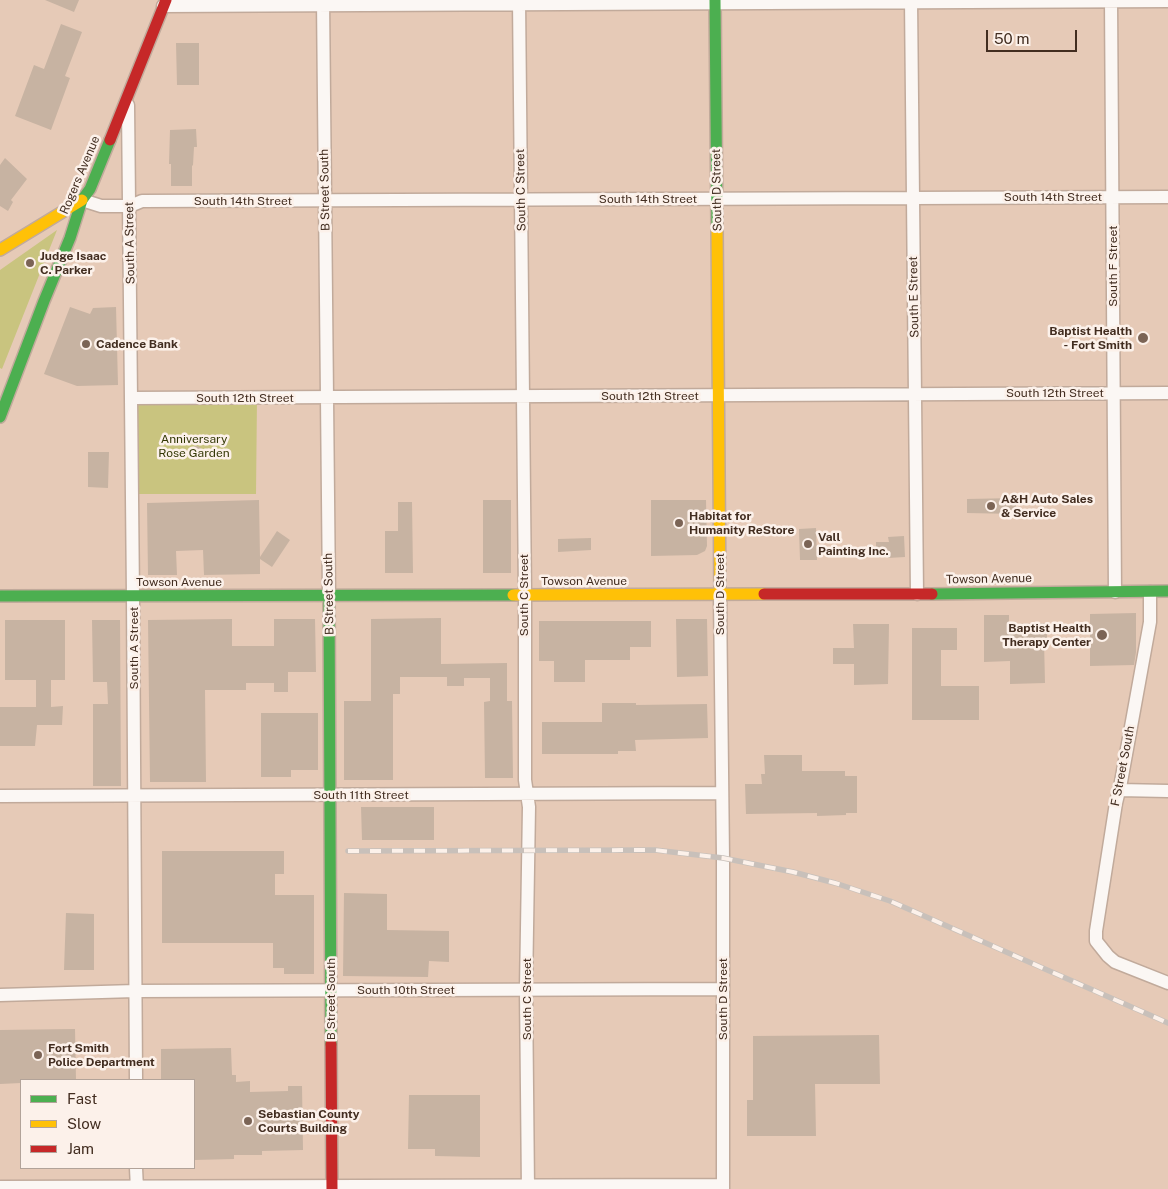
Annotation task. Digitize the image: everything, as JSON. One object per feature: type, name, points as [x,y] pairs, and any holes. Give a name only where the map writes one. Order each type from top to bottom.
[{"type":"main road","name":"South D Street","points":[[715,2],[720,595]]},
{"type":"main road","name":"Rogers Avenue","points":[[0,417],[70,238],[82,200],[90,189],[165,3]]},
{"type":"main road","points":[[0,250],[82,200]]},
{"type":"main road","name":"Towson Avenue","points":[[0,596],[1168,592]]},
{"type":"main road","name":"B Street South","points":[[329,596],[332,1187]]},
{"type":"street","name":"South E Street","points":[[911,1],[917,594]]},
{"type":"street","name":"South F Street","points":[[1111,1],[1115,592]]},
{"type":"street","points":[[165,3],[1168,1]]},
{"type":"street","name":"South C Street","points":[[519,2],[525,594],[524,780],[528,807],[526,989],[528,1187]]},
{"type":"street","name":"B Street South","points":[[323,3],[329,596]]},
{"type":"street","name":"South A Street","points":[[128,96],[132,398],[136,1079]]},
{"type":"street","name":"South 14th Street","points":[[82,200],[101,206],[130,206],[142,201],[1168,197]]},
{"type":"street","name":"South 12th Street","points":[[132,398],[1168,393]]},
{"type":"street","name":"F Street South","points":[[1150,592],[1150,622],[1098,911],[1096,941],[1101,949],[1116,962],[1168,983]]},
{"type":"street","name":"South D Street","points":[[720,595],[724,1187]]},
{"type":"street","points":[[1120,790],[1168,790]]},
{"type":"street","name":"South 11th Street","points":[[0,796],[722,793]]},
{"type":"street","name":"South 10th Street","points":[[0,994],[135,991],[723,989]]},
{"type":"street","points":[[136,1169],[136,1188]]},
{"type":"street","points":[[0,1187],[724,1187]]},
{"type":"green space","points":[[57,230],[2,369],[0,368],[0,270]]},
{"type":"green space","name":"Anniversary Rose Garden","points":[[132,398],[257,398],[256,494],[132,494]]},
{"type":"building","points":[[45,0],[79,0],[74,12]]},
{"type":"building","points":[[61,24],[82,32],[65,76],[70,78],[51,130],[15,116],[34,65],[44,69]]},
{"type":"building","points":[[176,43],[199,43],[199,85],[177,85]]},
{"type":"building","points":[[196,129],[197,147],[194,147],[192,186],[171,186],[171,164],[169,164],[170,130]]},
{"type":"building","points":[[5,158],[27,179],[11,200],[13,202],[8,211],[0,206],[0,165]]},
{"type":"building","name":"Cadence Bank","points":[[70,307],[90,314],[93,308],[116,307],[118,385],[77,386],[44,374]]},
{"type":"building","points":[[193,446],[199,446],[203,453],[199,460],[193,460],[189,456],[189,450]]},
{"type":"building","points":[[88,452],[109,452],[108,488],[88,487]]},
{"type":"building","name":"A&H Auto Sales & Service","points":[[1016,498],[1016,514],[967,513],[967,499]]},
{"type":"building","points":[[259,500],[260,557],[277,531],[290,540],[272,567],[260,559],[260,574],[204,575],[203,550],[176,551],[177,575],[148,575],[147,503]]},
{"type":"building","points":[[483,500],[511,500],[511,573],[483,573]]},
{"type":"building","name":"Habitat for Humanity ReStore","points":[[651,500],[706,500],[707,546],[705,551],[697,555],[651,556]]},
{"type":"building","points":[[398,502],[412,502],[413,573],[385,573],[385,531],[398,531]]},
{"type":"building","name":"Vall Painting Inc.","points":[[816,528],[817,560],[800,560],[799,529]]},
{"type":"building","points":[[904,536],[905,557],[888,558],[888,554],[876,554],[876,542],[889,542],[888,537]]},
{"type":"building","points":[[591,538],[591,550],[558,552],[558,539]]},
{"type":"building","points":[[1136,613],[1134,665],[1090,666],[1090,614]]},
{"type":"building","points":[[984,615],[1009,615],[1009,624],[1047,623],[1047,641],[1044,641],[1045,683],[1010,684],[1010,661],[984,662]]},
{"type":"building","points":[[441,618],[441,664],[507,663],[507,701],[512,701],[513,778],[485,778],[484,702],[490,701],[490,678],[464,678],[464,686],[447,686],[447,677],[400,677],[400,694],[393,694],[393,780],[344,780],[344,701],[371,701],[371,619]]},
{"type":"building","points":[[232,619],[232,646],[274,646],[274,619],[315,619],[316,672],[288,672],[288,692],[274,692],[274,683],[246,683],[246,690],[205,690],[206,782],[150,782],[148,620]]},
{"type":"building","points":[[676,619],[707,619],[708,676],[677,677]]},
{"type":"building","points":[[5,620],[65,620],[65,680],[51,680],[51,707],[63,706],[62,725],[37,725],[35,746],[0,746],[0,707],[36,707],[36,680],[5,680]]},
{"type":"building","points":[[92,620],[120,620],[121,786],[93,786],[93,704],[108,704],[107,682],[93,682]]},
{"type":"building","points":[[539,621],[651,621],[651,647],[630,647],[630,660],[585,660],[585,682],[554,682],[554,661],[539,661]]},
{"type":"building","points":[[853,624],[889,624],[888,684],[854,685],[854,664],[833,664],[833,648],[854,648]]},
{"type":"building","points":[[912,628],[957,628],[957,650],[941,650],[941,686],[979,686],[979,720],[912,720]]},
{"type":"building","points":[[602,703],[636,703],[636,705],[707,704],[708,738],[635,740],[636,751],[618,751],[618,754],[542,754],[542,722],[602,722]]},
{"type":"building","points":[[261,713],[318,713],[318,770],[291,770],[291,777],[261,777]]},
{"type":"building","points":[[764,755],[802,755],[802,771],[845,771],[845,776],[857,776],[857,813],[817,816],[817,813],[746,814],[745,784],[762,784],[761,774],[765,774]]},
{"type":"building","points":[[361,807],[434,807],[434,840],[362,840]]},
{"type":"building","points":[[162,851],[284,851],[284,874],[275,874],[275,895],[314,895],[314,974],[284,974],[284,968],[273,968],[273,943],[162,943]]},
{"type":"building","points":[[344,893],[387,894],[387,930],[449,931],[449,962],[429,961],[428,977],[343,976]]},
{"type":"building","points":[[66,913],[94,914],[94,970],[64,970]]},
{"type":"building","name":"Fort Smith Police Department","points":[[75,1029],[76,1079],[20,1079],[20,1083],[0,1084],[0,1030]]},
{"type":"building","points":[[879,1035],[880,1084],[815,1084],[816,1136],[747,1136],[747,1100],[753,1100],[753,1036]]},
{"type":"building","name":"Sebastian County Courts Building","points":[[231,1048],[232,1075],[236,1075],[236,1082],[250,1081],[250,1092],[288,1091],[288,1086],[302,1086],[303,1150],[262,1151],[262,1155],[234,1155],[234,1159],[195,1160],[195,1079],[161,1079],[161,1049]]},
{"type":"building","points":[[409,1095],[480,1095],[480,1157],[435,1156],[435,1149],[408,1149]]},
{"type":"railway","points":[[348,851],[655,850],[723,858],[793,872],[890,901],[1168,1023]]},
{"type":"traffic: fast","points":[[715,0],[717,227]]},
{"type":"traffic: fast","points":[[0,417],[70,238],[82,200],[90,189],[110,140]]},
{"type":"traffic: fast","points":[[932,594],[1168,591]]},
{"type":"traffic: fast","points":[[0,596],[513,595]]},
{"type":"traffic: fast","points":[[329,596],[331,1044]]},
{"type":"traffic: slow","points":[[0,250],[82,200]]},
{"type":"traffic: slow","points":[[717,227],[720,595]]},
{"type":"traffic: slow","points":[[513,595],[764,594]]},
{"type":"traffic: jam","points":[[110,140],[166,0]]},
{"type":"traffic: jam","points":[[764,594],[932,594]]},
{"type":"traffic: jam","points":[[331,1044],[332,1189]]},
{"type":"place","name":"Judge Isaac C. Parker","points":[[30,263]]},
{"type":"place","name":"Baptist Health - Fort Smith","points":[[1143,338]]},
{"type":"place","name":"Cadence Bank","points":[[86,344]]},
{"type":"place","name":"A&H Auto Sales & Service","points":[[991,506]]},
{"type":"place","name":"Habitat for Humanity ReStore","points":[[679,523]]},
{"type":"place","name":"Vall Painting Inc.","points":[[808,544]]},
{"type":"place","name":"Baptist Health Therapy Center","points":[[1102,635]]},
{"type":"place","name":"Fort Smith Police Department","points":[[38,1055]]},
{"type":"place","name":"Sebastian County Courts Building","points":[[248,1121]]}]
